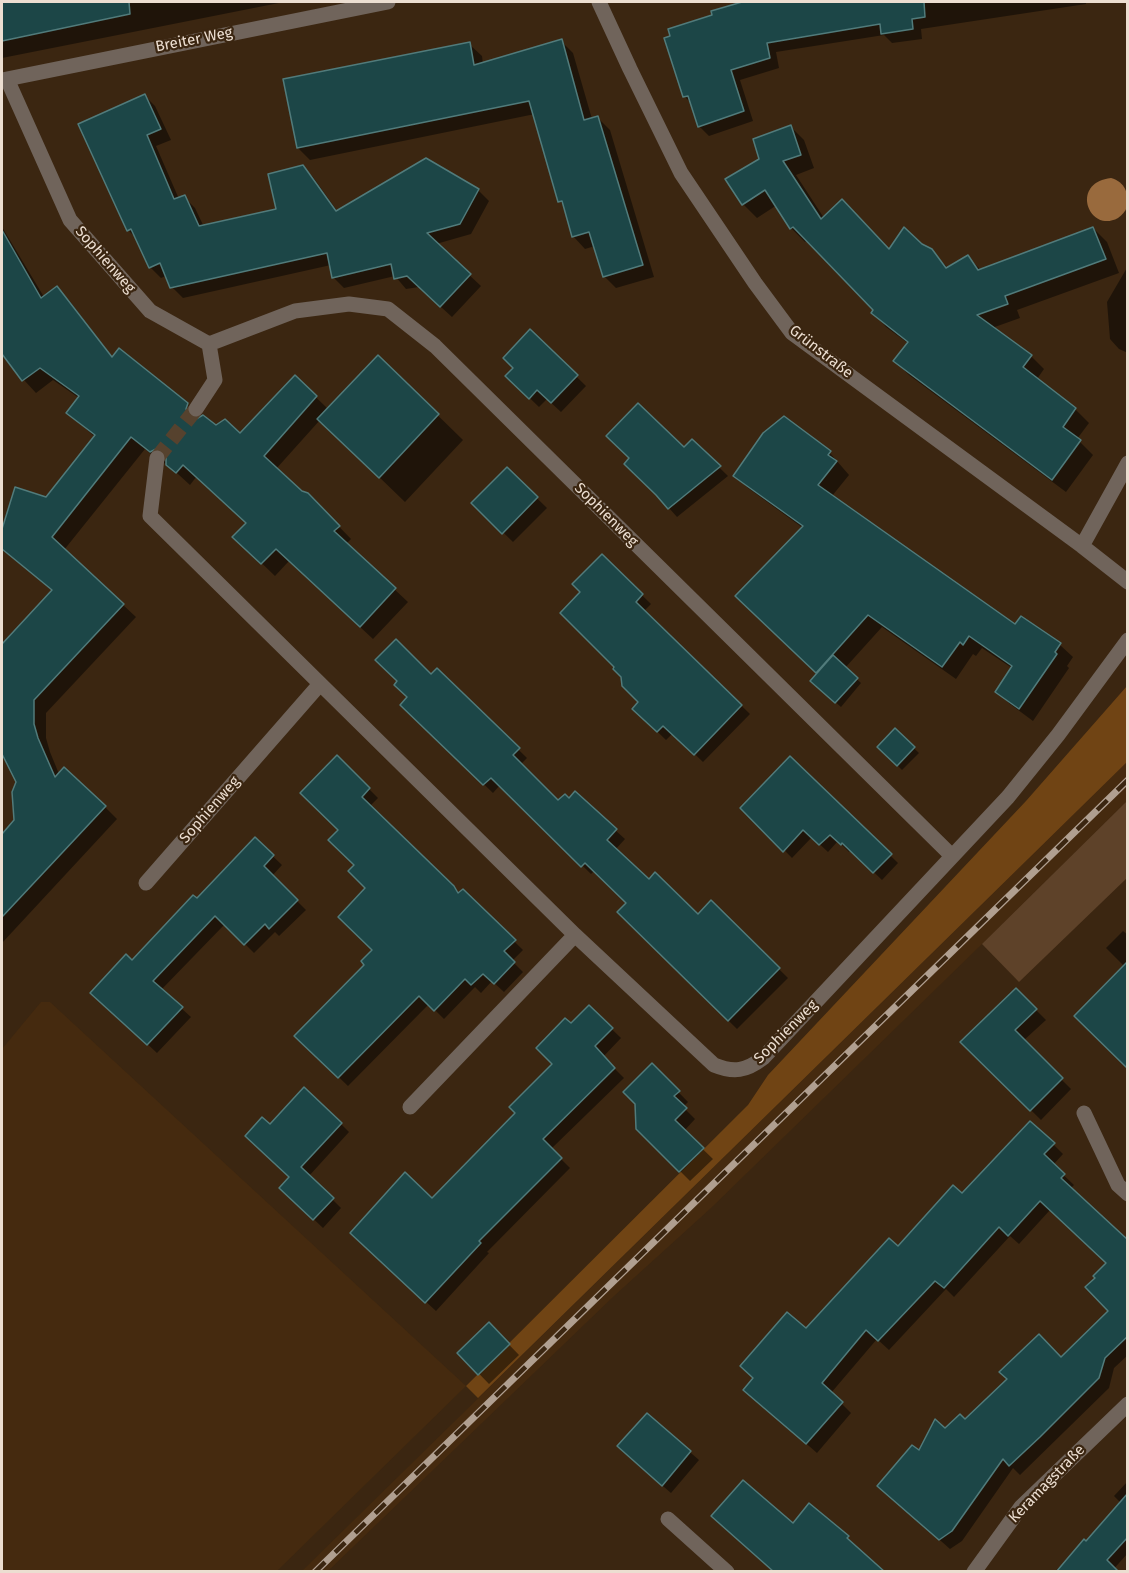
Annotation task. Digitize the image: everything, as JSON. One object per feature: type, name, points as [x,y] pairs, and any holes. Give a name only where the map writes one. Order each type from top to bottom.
[{"type":"street","name":"Breiter Weg","points":[[4,79],[388,2]]},
{"type":"street","name":"Grünstraße","points":[[599,2],[681,173],[755,283],[792,333],[1128,582]]},
{"type":"street","name":"Sophienweg","points":[[4,79],[70,220],[150,311],[209,344],[295,311],[349,304],[388,309],[435,346],[952,856]]},
{"type":"street","points":[[196,409],[215,380],[209,344]]},
{"type":"street","name":"Sophienweg","points":[[157,458],[150,516],[575,935],[714,1065],[725,1070],[751,1067],[764,1058],[1008,797],[1058,735],[1128,640]]},
{"type":"street","points":[[1082,546],[1128,463]]},
{"type":"street","name":"Sophienweg","points":[[147,883],[320,684]]},
{"type":"street","points":[[410,1107],[575,935]]},
{"type":"street","points":[[1084,1113],[1119,1185],[1128,1194]]},
{"type":"street","name":"Keramagstraße","points":[[974,1572],[1021,1507],[1128,1404]]},
{"type":"street","points":[[668,1519],[727,1572]]},
{"type":"shaded area","points":[[1111,178],[1123,185],[1127,193],[1127,207],[1118,218],[1108,221],[1092,214],[1087,197],[1090,189],[1098,182]]},
{"type":"shaded area","points":[[1127,686],[1127,762],[478,1398],[466,1386],[748,1105],[768,1075],[1026,801]]},
{"type":"shaded area","points":[[1127,762],[1127,801],[982,944],[711,1208],[614,1296],[328,1571],[301,1572]]},
{"type":"shaded area","points":[[1127,801],[1127,878],[1019,982],[982,944]]},
{"type":"shaded area","points":[[41,1002],[50,1002],[466,1386],[277,1571],[2,1571],[2,1049]]},
{"type":"building","points":[[2,2],[129,2],[130,14],[2,41]]},
{"type":"building","points":[[742,2],[924,2],[925,17],[912,19],[913,29],[881,34],[880,24],[767,43],[770,58],[731,70],[744,111],[698,127],[688,96],[683,97],[664,38],[670,36],[668,29],[712,15],[711,11]]},
{"type":"building","points":[[562,39],[584,120],[598,116],[643,265],[603,277],[589,232],[572,237],[562,201],[558,202],[529,101],[297,148],[283,79],[470,42],[474,65]]},
{"type":"building","points":[[145,94],[161,129],[147,135],[174,199],[185,195],[199,226],[276,209],[268,174],[303,165],[336,211],[426,158],[479,189],[460,224],[427,233],[471,274],[440,307],[407,276],[394,279],[391,264],[332,278],[327,253],[170,288],[160,263],[149,268],[131,229],[127,231],[78,124]]},
{"type":"building","points":[[791,125],[801,155],[783,161],[821,219],[842,199],[889,249],[904,227],[922,244],[932,249],[946,268],[968,255],[978,270],[1093,227],[1106,259],[1005,296],[1008,304],[977,315],[1032,355],[1023,367],[1076,408],[1063,427],[1081,440],[1052,480],[893,361],[908,342],[871,313],[873,310],[793,227],[790,229],[765,190],[742,205],[725,179],[759,159],[753,139]]},
{"type":"building","points":[[2,230],[41,298],[57,286],[112,357],[119,348],[188,403],[186,409],[191,417],[196,419],[203,415],[216,425],[225,419],[240,433],[295,375],[317,396],[264,456],[302,491],[308,493],[340,526],[334,531],[396,588],[360,627],[276,549],[261,564],[232,537],[246,523],[183,465],[176,473],[166,465],[166,455],[163,451],[158,448],[150,452],[131,437],[52,537],[124,604],[34,700],[34,724],[55,777],[64,767],[106,806],[2,917],[2,834],[14,820],[12,792],[16,782],[2,754],[2,644],[52,590],[2,549],[2,529],[15,487],[46,497],[95,435],[66,413],[79,396],[40,368],[22,381],[2,354]]},
{"type":"building","points":[[530,329],[578,375],[551,403],[537,390],[529,399],[505,376],[513,368],[503,358]]},
{"type":"building","points":[[378,355],[439,414],[379,478],[317,419]]},
{"type":"building","points":[[638,403],[684,447],[692,439],[721,466],[668,509],[624,464],[629,458],[606,436]]},
{"type":"building","points":[[784,416],[831,451],[828,455],[837,461],[818,485],[1015,624],[1021,616],[1061,643],[1055,652],[1057,654],[1019,709],[995,692],[1012,666],[969,636],[963,645],[960,642],[942,667],[868,615],[816,673],[735,596],[803,526],[733,476],[763,433]]},
{"type":"building","points":[[507,467],[538,497],[502,534],[471,503]]},
{"type":"building","points":[[602,554],[643,594],[636,602],[742,705],[694,755],[663,726],[657,732],[632,709],[638,702],[622,686],[621,677],[613,669],[614,667],[560,613],[580,592],[572,584]]},
{"type":"building","points":[[396,639],[431,674],[437,668],[520,748],[513,755],[558,800],[565,794],[569,798],[575,791],[617,829],[607,840],[649,879],[655,872],[698,914],[711,900],[780,968],[728,1021],[617,912],[626,903],[585,863],[581,867],[491,778],[483,785],[400,705],[407,697],[394,685],[397,681],[375,660]]},
{"type":"building","points":[[833,655],[858,678],[835,703],[810,681]]},
{"type":"building","points":[[895,728],[915,747],[897,766],[877,747]]},
{"type":"building","points":[[337,755],[370,788],[362,797],[454,886],[458,893],[463,889],[516,940],[504,951],[515,962],[494,984],[483,974],[471,985],[465,979],[434,1011],[419,996],[338,1078],[294,1036],[364,965],[361,961],[372,950],[338,917],[365,888],[348,871],[354,865],[328,840],[338,830],[300,793]]},
{"type":"building","points":[[790,756],[892,854],[873,873],[842,843],[841,845],[830,835],[819,845],[803,830],[783,852],[740,808]]},
{"type":"building","points":[[255,837],[274,855],[264,866],[298,900],[269,929],[265,924],[244,945],[215,916],[153,981],[183,1007],[147,1045],[90,993],[126,954],[132,960],[193,895],[197,898]]},
{"type":"building","points":[[1128,961],[1128,1069],[1074,1016]]},
{"type":"building","points":[[1016,988],[1037,1009],[1015,1030],[1063,1078],[1030,1111],[960,1042]]},
{"type":"building","points":[[589,1005],[613,1028],[595,1046],[615,1068],[543,1139],[562,1158],[479,1241],[481,1243],[425,1303],[350,1233],[405,1172],[432,1198],[515,1113],[509,1107],[552,1064],[536,1048],[565,1018],[571,1023]]},
{"type":"building","points":[[652,1063],[680,1091],[674,1096],[687,1108],[675,1120],[704,1148],[679,1172],[636,1129],[635,1104],[623,1092]]},
{"type":"building","points":[[304,1087],[342,1123],[301,1167],[334,1198],[313,1220],[279,1188],[289,1177],[245,1136],[262,1117],[270,1124]]},
{"type":"building","points":[[1030,1121],[1055,1143],[1044,1154],[1065,1174],[1061,1178],[1128,1240],[1128,1336],[1105,1358],[1099,1378],[1040,1437],[1009,1466],[1003,1459],[952,1531],[939,1540],[877,1486],[912,1445],[919,1450],[935,1419],[945,1428],[960,1414],[965,1419],[1007,1379],[999,1372],[1039,1334],[1061,1357],[1108,1311],[1085,1287],[1106,1263],[1040,1201],[1008,1236],[999,1227],[944,1288],[935,1281],[878,1341],[866,1330],[822,1383],[843,1402],[806,1444],[743,1390],[753,1378],[740,1366],[787,1312],[806,1328],[889,1238],[898,1246],[953,1185],[962,1193]]},
{"type":"building","points":[[489,1322],[510,1344],[478,1375],[457,1353]]},
{"type":"building","points":[[647,1413],[691,1451],[662,1486],[617,1446]]},
{"type":"building","points":[[743,1480],[793,1523],[809,1503],[849,1536],[847,1538],[885,1572],[774,1572],[711,1516]]},
{"type":"building","points":[[1128,1493],[1128,1537],[1107,1560],[1119,1572],[1056,1572],[1084,1539],[1086,1541]]},
{"type":"tunnel","points":[[157,458],[196,409]]},
{"type":"railway","points":[[315,1572],[1128,780]]}]
